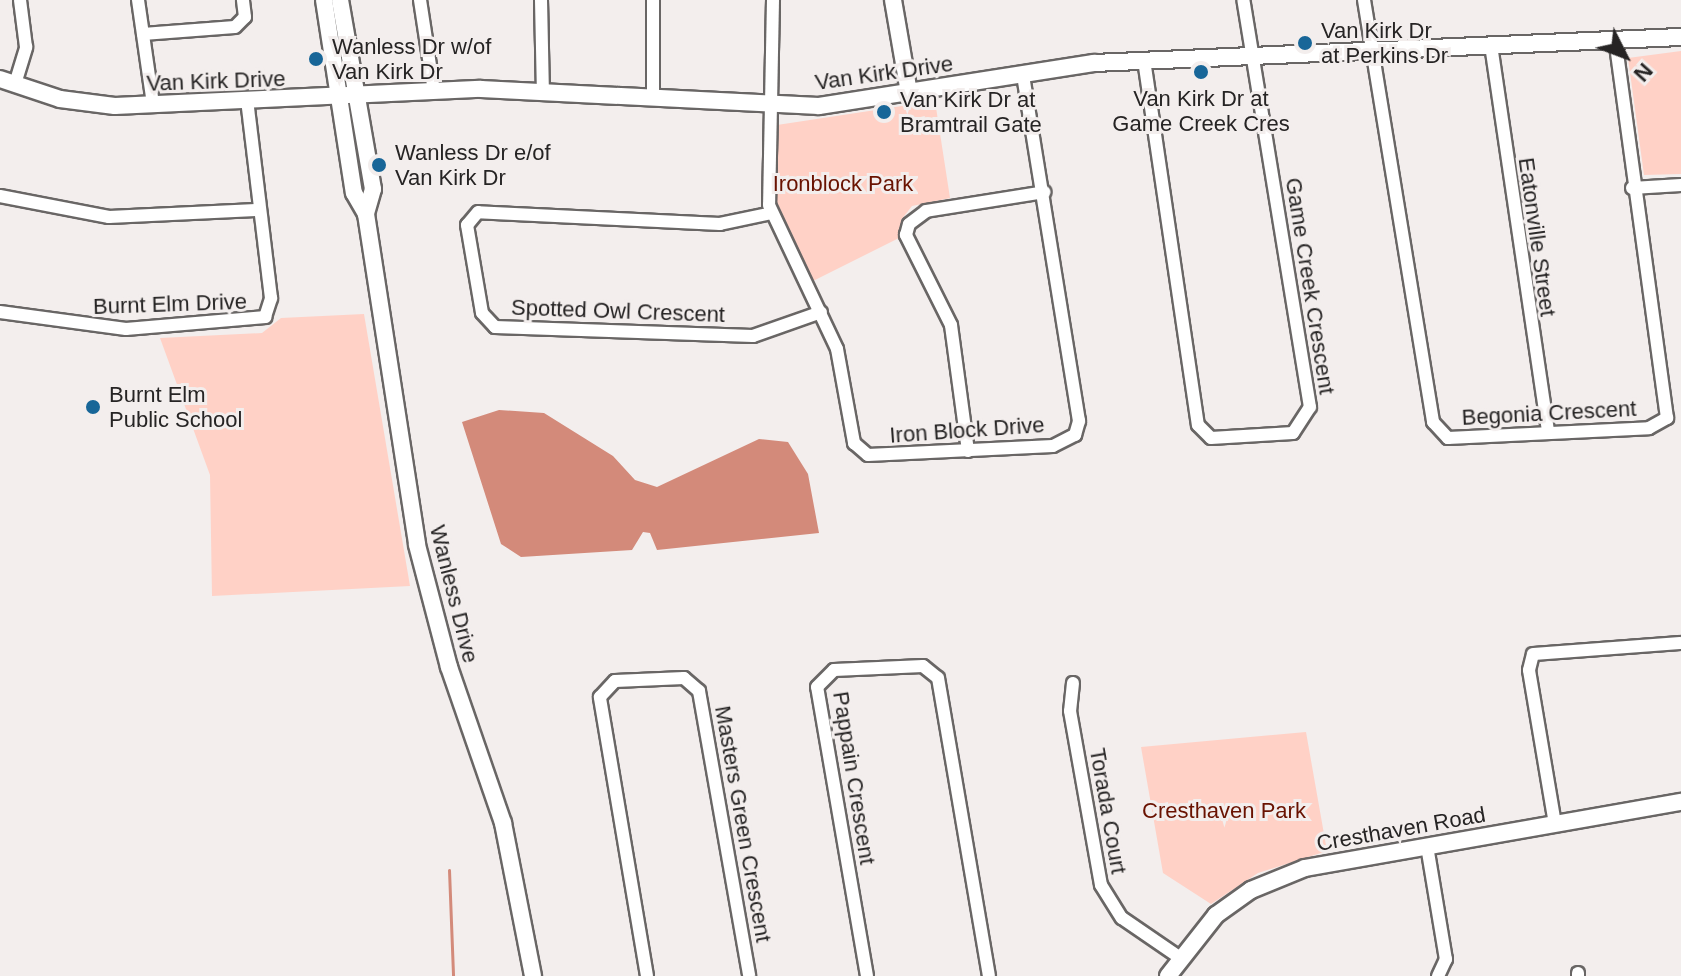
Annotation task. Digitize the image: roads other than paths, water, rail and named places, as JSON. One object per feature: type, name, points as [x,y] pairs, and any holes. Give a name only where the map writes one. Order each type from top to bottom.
[{"type":"street","points":[[8,82],[26,47],[20,0]]},
{"type":"street","points":[[138,0],[153,104]]},
{"type":"street","points":[[143,34],[235,27],[245,17],[243,0]]},
{"type":"street","name":"Wanless Drive","points":[[324,0],[354,193],[366,214],[417,545],[449,667],[506,835],[533,976]]},
{"type":"street","name":"Wanless Drive","points":[[340,0],[373,189],[366,214]]},
{"type":"street","points":[[420,0],[434,92]]},
{"type":"street","points":[[541,0],[543,92]]},
{"type":"street","points":[[653,0],[653,98]]},
{"type":"street","name":"Iron Block Drive","points":[[773,0],[766,177],[772,213],[821,312],[842,365],[858,448],[875,456],[1053,446],[1075,435],[1079,421],[1023,74]]},
{"type":"street","points":[[893,0],[909,93]]},
{"type":"street","points":[[1243,0],[1252,54]]},
{"type":"street","name":"Begonia Crescent","points":[[1364,0],[1435,427],[1448,438],[1649,428],[1667,418],[1632,188],[1615,40]]},
{"type":"street","name":"Van Kirk Drive","points":[[8,82],[83,104],[338,98],[434,92],[543,92],[770,105],[840,105],[1023,74],[1144,60],[1681,37]]},
{"type":"street","name":"Eatonville Street","points":[[1491,45],[1548,433]]},
{"type":"street","name":"Game Creek Crescent","points":[[1144,60],[1198,425],[1211,438],[1293,433],[1310,407],[1252,54]]},
{"type":"street","name":"Burnt Elm Drive","points":[[0,312],[113,329],[262,320],[271,304],[256,210],[247,101]]},
{"type":"street","points":[[1632,188],[1681,185]]},
{"type":"street","points":[[968,451],[951,325],[906,235],[909,224],[926,211],[1044,192]]},
{"type":"street","points":[[0,196],[109,217],[256,210]]},
{"type":"street","name":"Spotted Owl Crescent","points":[[772,213],[720,224],[478,212],[468,230],[482,313],[500,327],[753,336],[774,334],[821,312]]},
{"type":"street","points":[[1555,824],[1529,670],[1533,654],[1681,643]]},
{"type":"street","name":"Pappain Crescent","points":[[867,976],[817,687],[834,670],[923,666],[938,678],[989,976]]},
{"type":"street","name":"Masters Green Crescent","points":[[647,976],[600,697],[615,681],[684,678],[699,691],[749,976]]},
{"type":"street","name":"Torada Court","points":[[1073,683],[1070,711],[1101,885],[1122,918],[1179,957]]},
{"type":"street","name":"Cresthaven Road","points":[[1168,976],[1179,957],[1216,915],[1266,883],[1305,868],[1681,802]]},
{"type":"street","points":[[1427,846],[1446,959],[1438,976]]},
{"type":"waterway","points":[[449,870],[453,976]]},
{"type":"place","name":"Van Kirk Dr at Perkins Dr","points":[[1305,43]]},
{"type":"place","name":"Wanless Dr w/of Van Kirk Dr","points":[[316,59]]},
{"type":"place","name":"Van Kirk Dr at Game Creek Cres","points":[[1201,72]]},
{"type":"place","name":"Van Kirk Dr at Bramtrail Gate","points":[[884,112]]},
{"type":"place","name":"Wanless Dr e/of Van Kirk Dr","points":[[379,165]]},
{"type":"place","name":"Burnt Elm Public School","points":[[93,407]]},
{"type":"park label","name":"Ironblock Park","points":[[843,184]]},
{"type":"park label","name":"Cresthaven Park","points":[[1224,811]]}]
